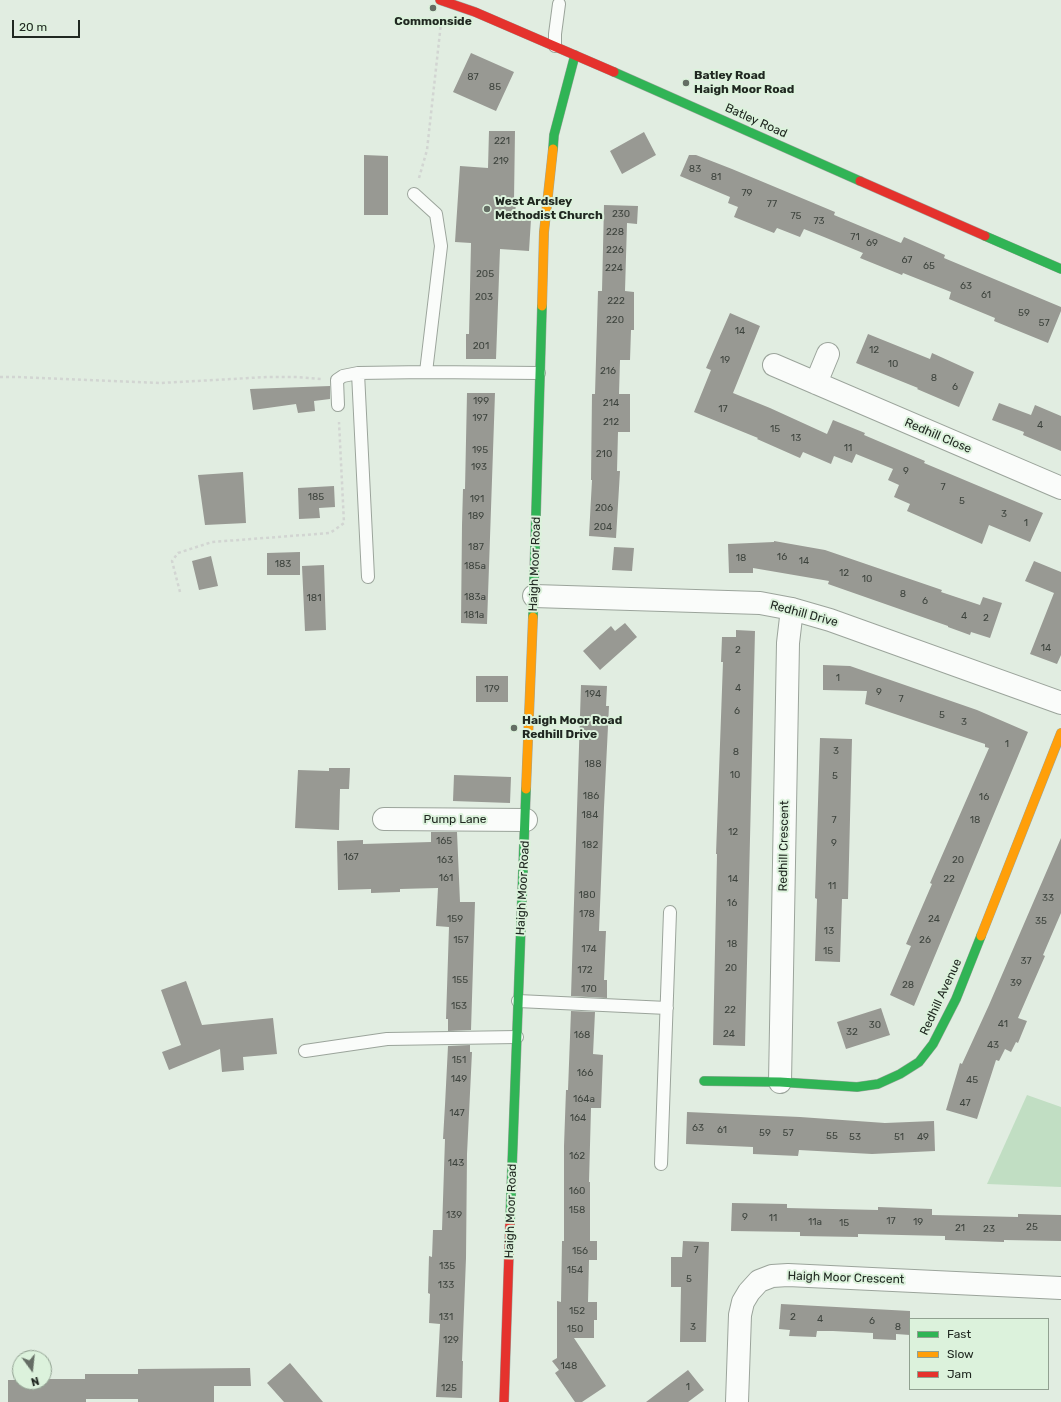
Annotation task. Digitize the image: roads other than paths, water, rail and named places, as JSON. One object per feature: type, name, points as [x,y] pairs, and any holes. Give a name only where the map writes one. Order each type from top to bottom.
[{"type":"street","name":"Batley Road","points":[[442,0],[475,12],[555,46],[1061,269]]},
{"type":"street","name":"Haigh Moor Road","points":[[504,1402],[534,596],[544,232],[554,135],[575,55]]},
{"type":"street","points":[[816,383],[828,354]]},
{"type":"street","name":"Redhill Close","points":[[774,365],[1061,488]]},
{"type":"street","name":"Redhill Drive","points":[[534,596],[760,603],[792,609],[830,620],[1061,703]]},
{"type":"street","name":"Redhill Crescent","points":[[780,1082],[788,643],[792,609]]},
{"type":"street","name":"Redhill Avenue","points":[[704,1081],[780,1082],[857,1087],[878,1084],[900,1074],[919,1062],[933,1044],[956,999],[1061,733]]},
{"type":"street","name":"Pump Lane","points":[[384,819],[526,820]]},
{"type":"street","name":"Haigh Moor Crescent","points":[[737,1402],[740,1315],[743,1302],[749,1292],[759,1281],[772,1276],[788,1275],[1061,1288]]},
{"type":"lane","points":[[555,46],[555,34],[560,4]]},
{"type":"lane","points":[[414,194],[436,214],[441,246],[426,372]]},
{"type":"lane","points":[[338,405],[337,380],[343,376],[358,373],[539,373]]},
{"type":"lane","points":[[358,373],[368,577]]},
{"type":"lane","points":[[661,1164],[670,912]]},
{"type":"lane","points":[[518,1001],[666,1008]]},
{"type":"lane","points":[[306,1051],[387,1039],[517,1037]]},
{"type":"place","name":"Commonside","points":[[433,8]]},
{"type":"place","name":"Batley Road Haigh Moor Road","points":[[686,83]]},
{"type":"place","name":"West Ardsley Methodist Church","points":[[487,209]]},
{"type":"place","name":"Haigh Moor Road Redhill Drive","points":[[514,728]]}]
